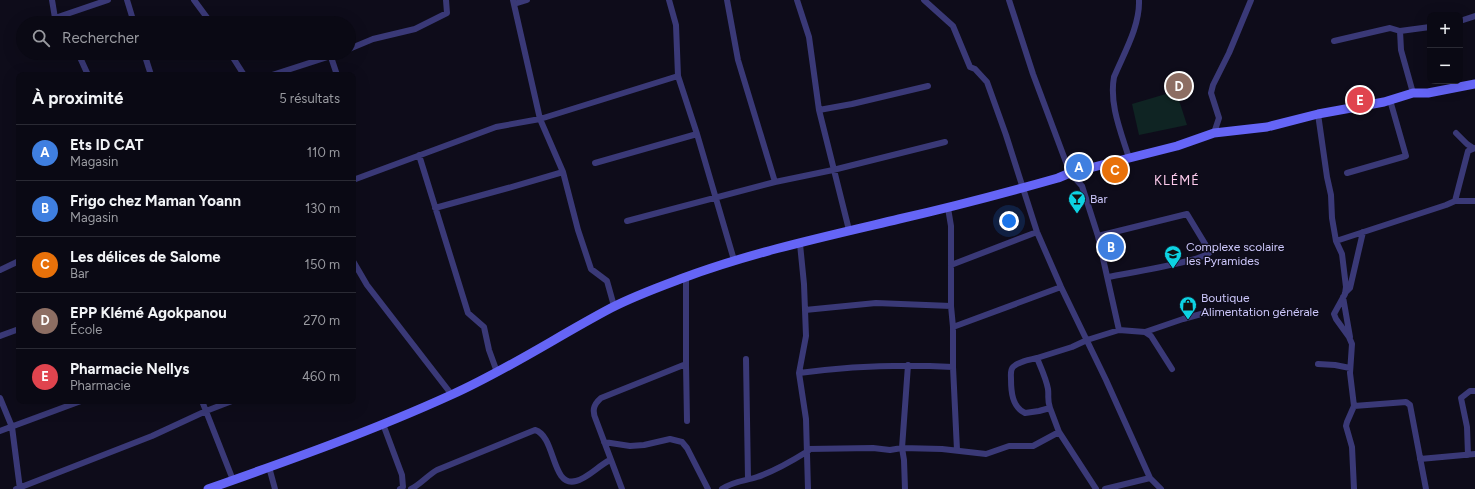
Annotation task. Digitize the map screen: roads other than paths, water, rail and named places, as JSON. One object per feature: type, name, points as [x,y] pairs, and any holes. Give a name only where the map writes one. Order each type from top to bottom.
[{"type":"street","points":[[52,0],[56,16]]},
{"type":"street","points":[[67,16],[108,0]]},
{"type":"street","points":[[127,0],[132,16]]},
{"type":"street","points":[[194,0],[206,16]]},
{"type":"street","points":[[356,46],[374,39],[415,29],[447,13],[446,0]]},
{"type":"street","points":[[528,0],[513,2],[540,119],[563,172],[578,230],[591,269],[607,281],[614,306]]},
{"type":"street","points":[[668,0],[676,25],[678,76],[697,134],[734,260]]},
{"type":"street","points":[[727,0],[738,60],[775,182]]},
{"type":"street","points":[[797,0],[809,37],[819,110],[849,230]]},
{"type":"street","points":[[924,0],[953,26],[970,67],[975,69],[987,82],[1006,135],[1037,232],[1150,478],[1161,489]]},
{"type":"street","points":[[1009,0],[1033,74],[1070,173],[1082,186],[1098,236],[1119,330]]},
{"type":"street","points":[[1129,158],[1114,106],[1112,85],[1136,26],[1139,15],[1139,0]]},
{"type":"street","points":[[1214,133],[1219,118],[1211,93],[1213,85],[1252,0]]},
{"type":"street","points":[[1463,20],[1475,16]]},
{"type":"street","points":[[1334,41],[1390,28],[1400,31],[1427,27]]},
{"type":"street","points":[[1400,31],[1401,50],[1413,93]]},
{"type":"street","points":[[81,60],[87,72]]},
{"type":"street","points":[[146,60],[150,72]]},
{"type":"street","points":[[234,60],[242,72]]},
{"type":"street","points":[[282,72],[320,60]]},
{"type":"street","points":[[331,60],[336,72]]},
{"type":"street","points":[[356,179],[496,127],[540,119],[678,76]]},
{"type":"street","points":[[208,489],[383,424],[452,395],[497,372],[614,306],[686,277],[734,260],[849,230],[948,208],[1070,173],[1176,146],[1214,133],[1268,127],[1318,114],[1390,100],[1413,93],[1428,93],[1475,84]]},
{"type":"street","points":[[819,110],[852,104],[928,86]]},
{"type":"street","points":[[1347,173],[1406,156],[1390,100]]},
{"type":"street","points":[[1318,114],[1331,195],[1332,218],[1336,241],[1342,254],[1346,287],[1344,296],[1352,350],[1350,385],[1354,406],[1346,426],[1352,451],[1354,489]]},
{"type":"street","points":[[1456,133],[1467,144],[1474,148]]},
{"type":"street","points":[[595,163],[697,134]]},
{"type":"street","points":[[627,221],[775,182],[833,170],[945,142]]},
{"type":"street","points":[[1455,201],[1468,151],[1474,148]]},
{"type":"street","points":[[419,156],[468,313],[484,327],[489,350],[497,372]]},
{"type":"street","points":[[435,208],[563,172]]},
{"type":"street","points":[[1336,241],[1455,201],[1475,201]]},
{"type":"street","points":[[948,208],[951,226],[951,306],[958,450]]},
{"type":"street","points":[[1098,236],[1186,214],[1210,252],[1194,259],[1108,277]]},
{"type":"street","points":[[951,265],[1037,232]]},
{"type":"street","points":[[1350,341],[1336,320],[1334,314],[1350,288],[1363,232]]},
{"type":"street","points":[[800,244],[806,336],[799,373],[806,419],[808,489]]},
{"type":"street","points":[[0,270],[16,262]]},
{"type":"street","points":[[356,266],[367,286],[452,395]]},
{"type":"street","points":[[686,277],[687,421]]},
{"type":"street","points":[[953,327],[1061,287]]},
{"type":"street","points":[[805,310],[876,303],[951,306]]},
{"type":"street","points":[[1050,408],[1025,413],[1019,408],[1012,396],[1012,368],[1017,364],[1072,347],[1087,340],[1119,330],[1145,332],[1212,311]]},
{"type":"street","points":[[0,336],[16,330]]},
{"type":"street","points":[[1145,332],[1151,336],[1172,369]]},
{"type":"street","points":[[746,358],[748,479]]},
{"type":"street","points":[[1037,358],[1046,382],[1048,390],[1047,397],[1059,432],[1096,489]]},
{"type":"street","points":[[622,489],[593,412],[596,402],[601,398],[686,364]]},
{"type":"street","points":[[1318,364],[1350,368]]},
{"type":"street","points":[[799,373],[836,368],[908,365],[953,367]]},
{"type":"street","points":[[905,489],[902,448],[908,365]]},
{"type":"street","points":[[1420,459],[1472,454],[1461,398],[1470,390],[1475,391]]},
{"type":"street","points":[[0,398],[12,427],[19,488],[152,436],[224,404]]},
{"type":"street","points":[[1354,406],[1406,402],[1410,405],[1426,489]]},
{"type":"street","points":[[0,431],[65,404]]},
{"type":"street","points":[[203,404],[233,480]]},
{"type":"street","points":[[383,424],[402,475],[404,488]]},
{"type":"street","points":[[411,489],[437,470],[535,430],[543,435],[550,448],[560,475],[563,480],[567,482],[575,482],[584,478],[610,460]]},
{"type":"street","points":[[722,489],[730,483],[757,477],[786,464],[808,450],[873,448],[890,450],[902,448],[958,450],[986,454],[1010,446],[1033,446],[1059,432]]},
{"type":"street","points":[[604,442],[630,446],[644,445],[670,439],[682,442],[687,448],[708,489]]},
{"type":"street","points":[[269,467],[275,489]]},
{"type":"street","points":[[1105,489],[1150,478]]},
{"type":"place","name":"EPP Klémé Agokpanou","points":[[1179,86]]},
{"type":"place","name":"Pharmacie Nellys","points":[[1360,100]]},
{"type":"place","name":"Ets ID CAT","points":[[1079,167]]},
{"type":"place","name":"Les délices de Salome","points":[[1115,170]]},
{"type":"place","name":"Bar","points":[[1077,214]]},
{"type":"place","name":"Frigo chez Maman Yoann","points":[[1111,247]]},
{"type":"place","name":"Complexe scolaire les Pyramides","points":[[1173,269]]},
{"type":"place","name":"Boutique Alimentation générale","points":[[1188,320]]},
{"type":"district","name":"KLÉMÉ","points":[[1177,180]]}]
